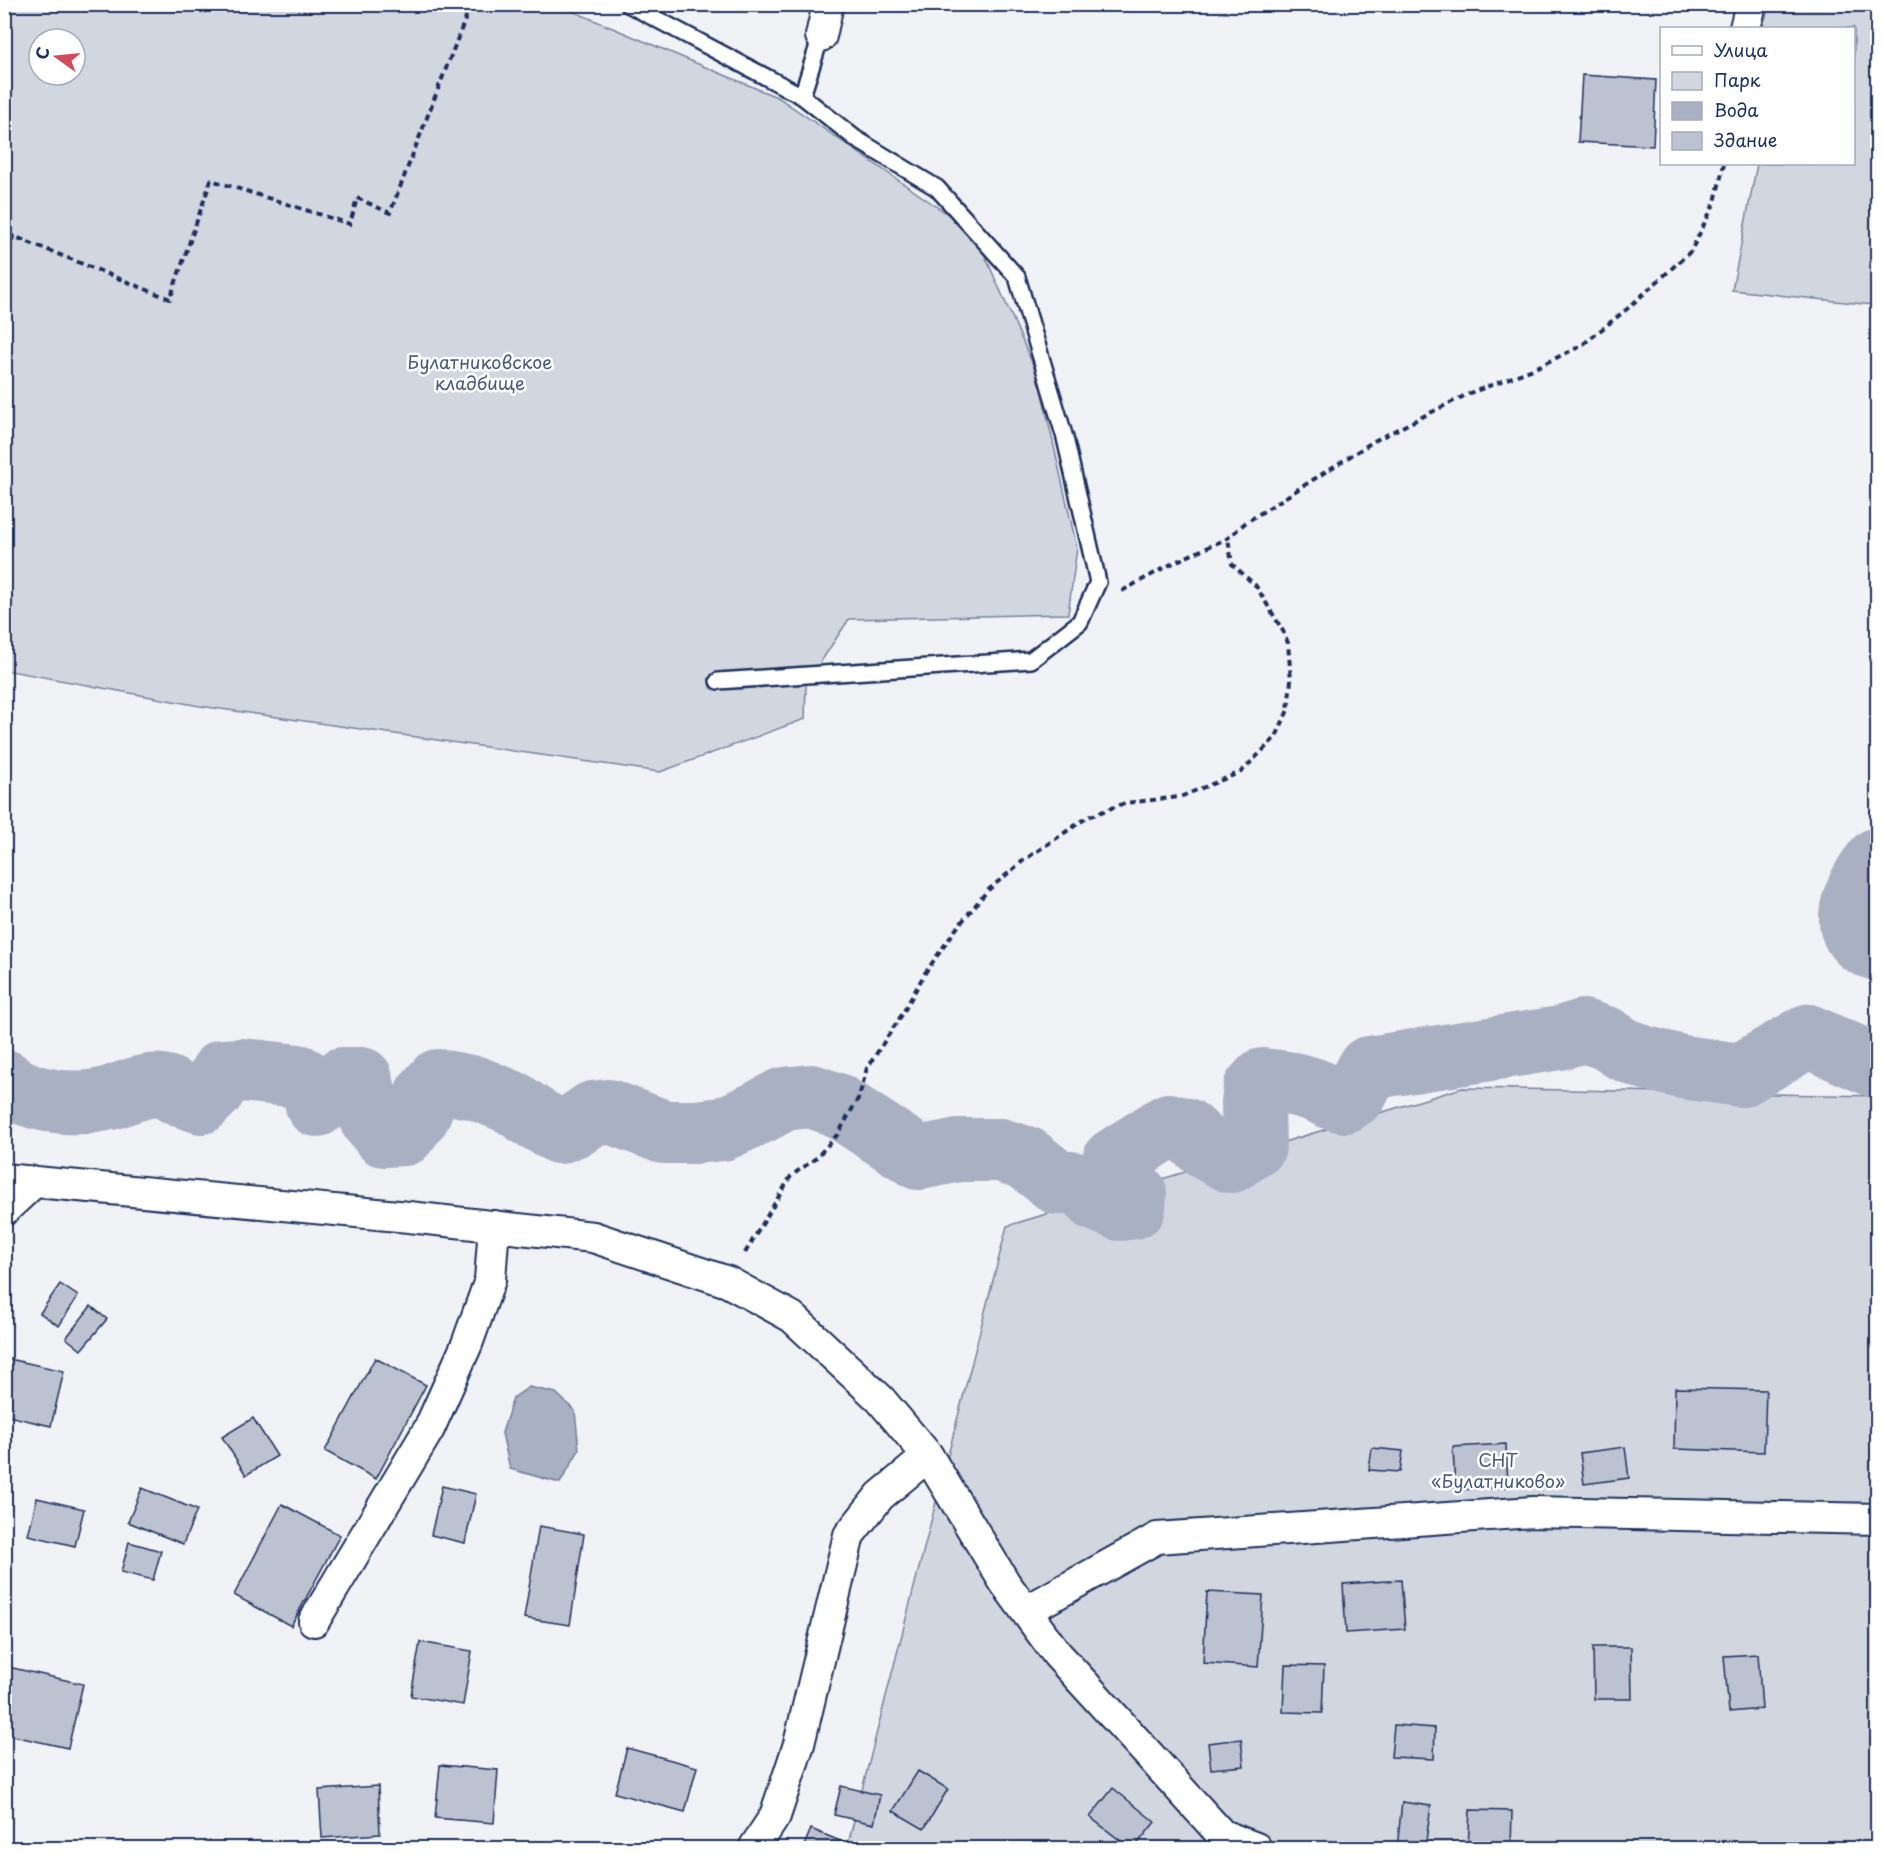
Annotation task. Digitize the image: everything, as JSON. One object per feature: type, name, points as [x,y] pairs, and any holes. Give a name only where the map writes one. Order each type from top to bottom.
[{"type":"street","points":[[821,36],[828,4]]},
{"type":"street","points":[[1745,27],[1751,4]]},
{"type":"street","points":[[4,1179],[593,1237],[728,1282],[792,1317],[880,1399],[928,1456],[1005,1583],[1057,1654],[1222,1835],[1256,1848]]},
{"type":"street","points":[[4,1210],[34,1182]]},
{"type":"street","points":[[314,1621],[429,1429],[468,1344],[490,1280],[494,1226]]},
{"type":"street","points":[[754,1848],[775,1816],[799,1743],[849,1535],[880,1496],[928,1456]]},
{"type":"street","points":[[1026,1611],[1157,1538],[1533,1512],[1878,1519]]},
{"type":"lane","points":[[628,4],[802,96],[856,139],[937,188],[1017,277],[1065,438],[1098,582],[1080,622],[1031,660],[718,681]]},
{"type":"lane","points":[[802,96],[821,36]]},
{"type":"path","points":[[4,271],[13,236],[170,299],[211,180],[350,224],[357,198],[390,213],[471,4]]},
{"type":"path","points":[[1098,582],[1120,592],[1175,562],[1228,538],[1245,523],[1374,441],[1468,394],[1533,369],[1581,346],[1627,309],[1691,251],[1716,202],[1724,165]]},
{"type":"path","points":[[728,1282],[791,1176],[816,1158],[838,1134],[859,1097],[867,1068],[903,1013],[925,973],[956,929],[987,891],[1024,860],[1088,817],[1125,803],[1180,797],[1241,771],[1276,737],[1288,710],[1291,680],[1288,643],[1256,586],[1232,564],[1228,538]]},
{"type":"green space","name":"Булатниковское кладбище","points":[[4,5],[558,5],[779,98],[975,233],[1038,376],[1077,548],[1068,614],[849,619],[806,684],[805,719],[660,772],[200,706],[5,670]]},
{"type":"green space","points":[[1770,5],[1877,5],[1877,303],[1873,305],[1732,290],[1757,165],[1855,165],[1855,27],[1762,27]]},
{"type":"green space","name":"СНТ «Булатниково»","points":[[1462,1088],[1877,1096],[1877,1848],[847,1848],[1007,1226]]},
{"type":"water","points":[[529,1387],[556,1393],[575,1411],[579,1450],[560,1483],[510,1469],[502,1433],[513,1398]]},
{"type":"building","points":[[1582,75],[1656,80],[1653,146],[1578,142]]},
{"type":"building","points":[[60,1284],[78,1296],[59,1326],[40,1313]]},
{"type":"building","points":[[91,1306],[107,1319],[81,1350],[66,1338]]},
{"type":"building","points":[[375,1358],[426,1385],[376,1479],[325,1451]]},
{"type":"building","points":[[9,1359],[64,1371],[51,1426],[4,1415],[4,1377]]},
{"type":"building","points":[[1675,1388],[1766,1390],[1764,1452],[1674,1449]]},
{"type":"building","points":[[253,1418],[277,1456],[246,1475],[222,1437]]},
{"type":"building","points":[[1506,1444],[1508,1487],[1455,1490],[1453,1447]]},
{"type":"building","points":[[1625,1447],[1629,1478],[1584,1484],[1580,1453]]},
{"type":"building","points":[[1372,1448],[1403,1451],[1400,1472],[1369,1470]]},
{"type":"building","points":[[442,1486],[476,1494],[465,1543],[431,1535]]},
{"type":"building","points":[[142,1488],[197,1510],[183,1544],[128,1522]]},
{"type":"building","points":[[37,1498],[84,1509],[75,1546],[28,1535]]},
{"type":"building","points":[[282,1504],[340,1535],[291,1626],[234,1595]]},
{"type":"building","points":[[539,1526],[584,1534],[570,1625],[524,1618]]},
{"type":"building","points":[[129,1542],[161,1551],[153,1580],[121,1572]]},
{"type":"building","points":[[1401,1580],[1405,1629],[1346,1633],[1343,1584]]},
{"type":"building","points":[[1207,1592],[1263,1595],[1258,1667],[1203,1663]]},
{"type":"building","points":[[420,1642],[472,1651],[463,1705],[411,1696]]},
{"type":"building","points":[[1593,1647],[1631,1647],[1632,1699],[1594,1699]]},
{"type":"building","points":[[1758,1654],[1762,1709],[1729,1712],[1724,1656]]},
{"type":"building","points":[[1285,1665],[1324,1666],[1322,1713],[1283,1712]]},
{"type":"building","points":[[4,1666],[83,1684],[68,1748],[4,1734]]},
{"type":"building","points":[[1394,1725],[1435,1728],[1434,1759],[1391,1757]]},
{"type":"building","points":[[1241,1739],[1244,1766],[1211,1769],[1208,1743]]},
{"type":"building","points":[[627,1748],[697,1767],[685,1812],[615,1793]]},
{"type":"building","points":[[440,1765],[498,1770],[494,1823],[435,1818]]},
{"type":"building","points":[[918,1771],[948,1789],[924,1829],[893,1811]]},
{"type":"building","points":[[378,1786],[380,1834],[322,1838],[319,1790]]},
{"type":"building","points":[[841,1786],[880,1795],[874,1824],[834,1815]]},
{"type":"building","points":[[1113,1788],[1155,1822],[1134,1848],[1130,1848],[1090,1817]]},
{"type":"building","points":[[1402,1802],[1431,1806],[1425,1848],[1397,1848]]},
{"type":"building","points":[[1470,1810],[1512,1811],[1511,1848],[1468,1848]]},
{"type":"building","points":[[811,1829],[845,1843],[843,1848],[803,1848]]},
{"type":"waterway","points":[[1878,859],[1862,882],[1856,896],[1851,923],[1855,934],[1863,943],[1878,949]]},
{"type":"waterway","points":[[4,1081],[27,1094],[55,1101],[97,1101],[156,1085],[201,1102],[214,1089],[223,1071],[242,1070],[298,1076],[314,1086],[317,1105],[343,1079],[361,1079],[371,1119],[384,1135],[404,1134],[419,1114],[426,1095],[438,1081],[476,1088],[513,1103],[559,1132],[576,1125],[593,1113],[608,1111],[664,1132],[723,1129],[784,1099],[811,1096],[837,1105],[919,1158],[959,1150],[1000,1150],[1026,1158],[1058,1183],[1072,1183],[1085,1189],[1095,1199],[1120,1209],[1134,1207],[1135,1193],[1116,1173],[1114,1160],[1169,1125],[1186,1130],[1206,1148],[1231,1161],[1254,1146],[1253,1103],[1255,1089],[1263,1080],[1304,1087],[1345,1101],[1356,1093],[1369,1068],[1560,1038],[1583,1031],[1606,1038],[1642,1057],[1682,1067],[1741,1075],[1808,1036],[1878,1067]]}]
